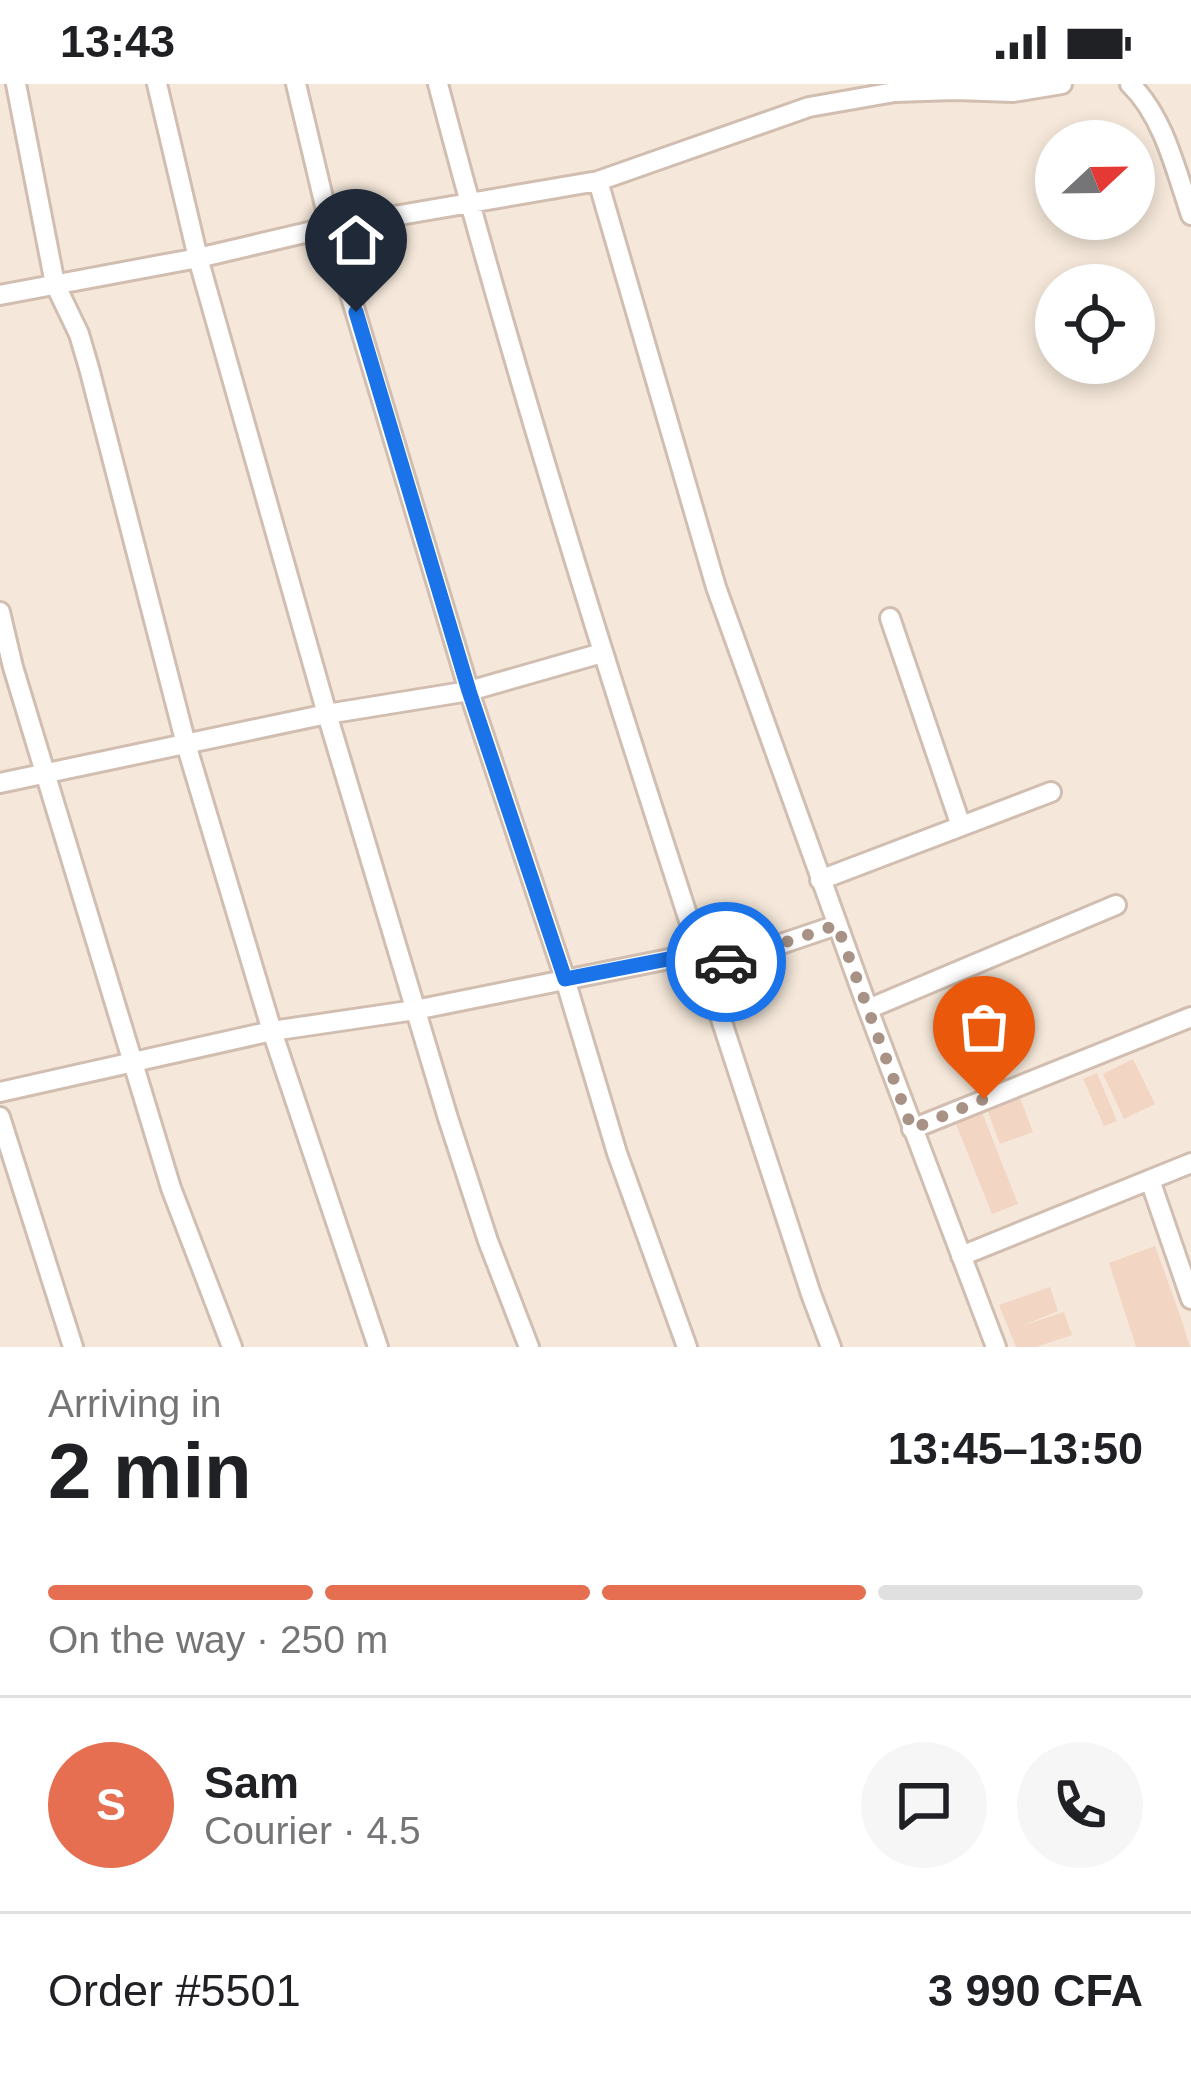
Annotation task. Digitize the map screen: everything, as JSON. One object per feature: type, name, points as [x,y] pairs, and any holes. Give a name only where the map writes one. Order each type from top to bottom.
[{"type":"street","points":[[16,84],[56,284],[89,368],[186,744],[272,1031],[378,1347]]},
{"type":"street","points":[[158,84],[198,258],[327,715],[488,1241],[529,1347]]},
{"type":"street","points":[[296,84],[330,227],[469,691],[617,1153],[686,1347]]},
{"type":"street","points":[[438,84],[602,653],[831,1347]]},
{"type":"street","points":[[0,295],[198,258],[330,227],[598,182],[808,107],[895,92],[1013,92],[1062,84]]},
{"type":"street","points":[[1130,84],[1146,99],[1191,215]]},
{"type":"street","points":[[598,182],[716,587],[820,880],[996,1347]]},
{"type":"street","points":[[0,613],[171,1188],[232,1347]]},
{"type":"street","points":[[890,618],[961,826]]},
{"type":"street","points":[[0,783],[327,715],[469,691],[602,653]]},
{"type":"street","points":[[820,880],[1051,792]]},
{"type":"street","points":[[868,1009],[1116,905]]},
{"type":"street","points":[[0,1091],[272,1031],[416,1010],[565,979],[702,961],[837,925]]},
{"type":"street","points":[[912,1129],[1191,1017]]},
{"type":"street","points":[[0,1117],[73,1347]]},
{"type":"street","points":[[962,1256],[1191,1163]]},
{"type":"street","points":[[1150,1180],[1191,1299]]},
{"type":"shaded area","points":[[0,84],[1191,84],[1191,1347],[0,1347]]},
{"type":"building","points":[[1133,1059],[1155,1104],[1124,1119],[1103,1074]]},
{"type":"building","points":[[1097,1073],[1117,1121],[1104,1126],[1083,1079]]},
{"type":"building","points":[[1019,1095],[1033,1132],[1000,1144],[986,1107]]},
{"type":"building","points":[[978,1102],[1018,1204],[992,1214],[954,1119]]},
{"type":"building","points":[[1155,1246],[1190,1347],[1136,1347],[1109,1263]]},
{"type":"building","points":[[1050,1287],[1058,1311],[1022,1326],[1064,1312],[1072,1335],[1036,1347],[1016,1347],[999,1305]]},
{"type":"way so far","points":[[726,962],[837,925],[912,1129],[984,1099]]},
{"type":"route","points":[[356,312],[469,691],[565,979],[699,953],[704,970],[726,962]]}]
